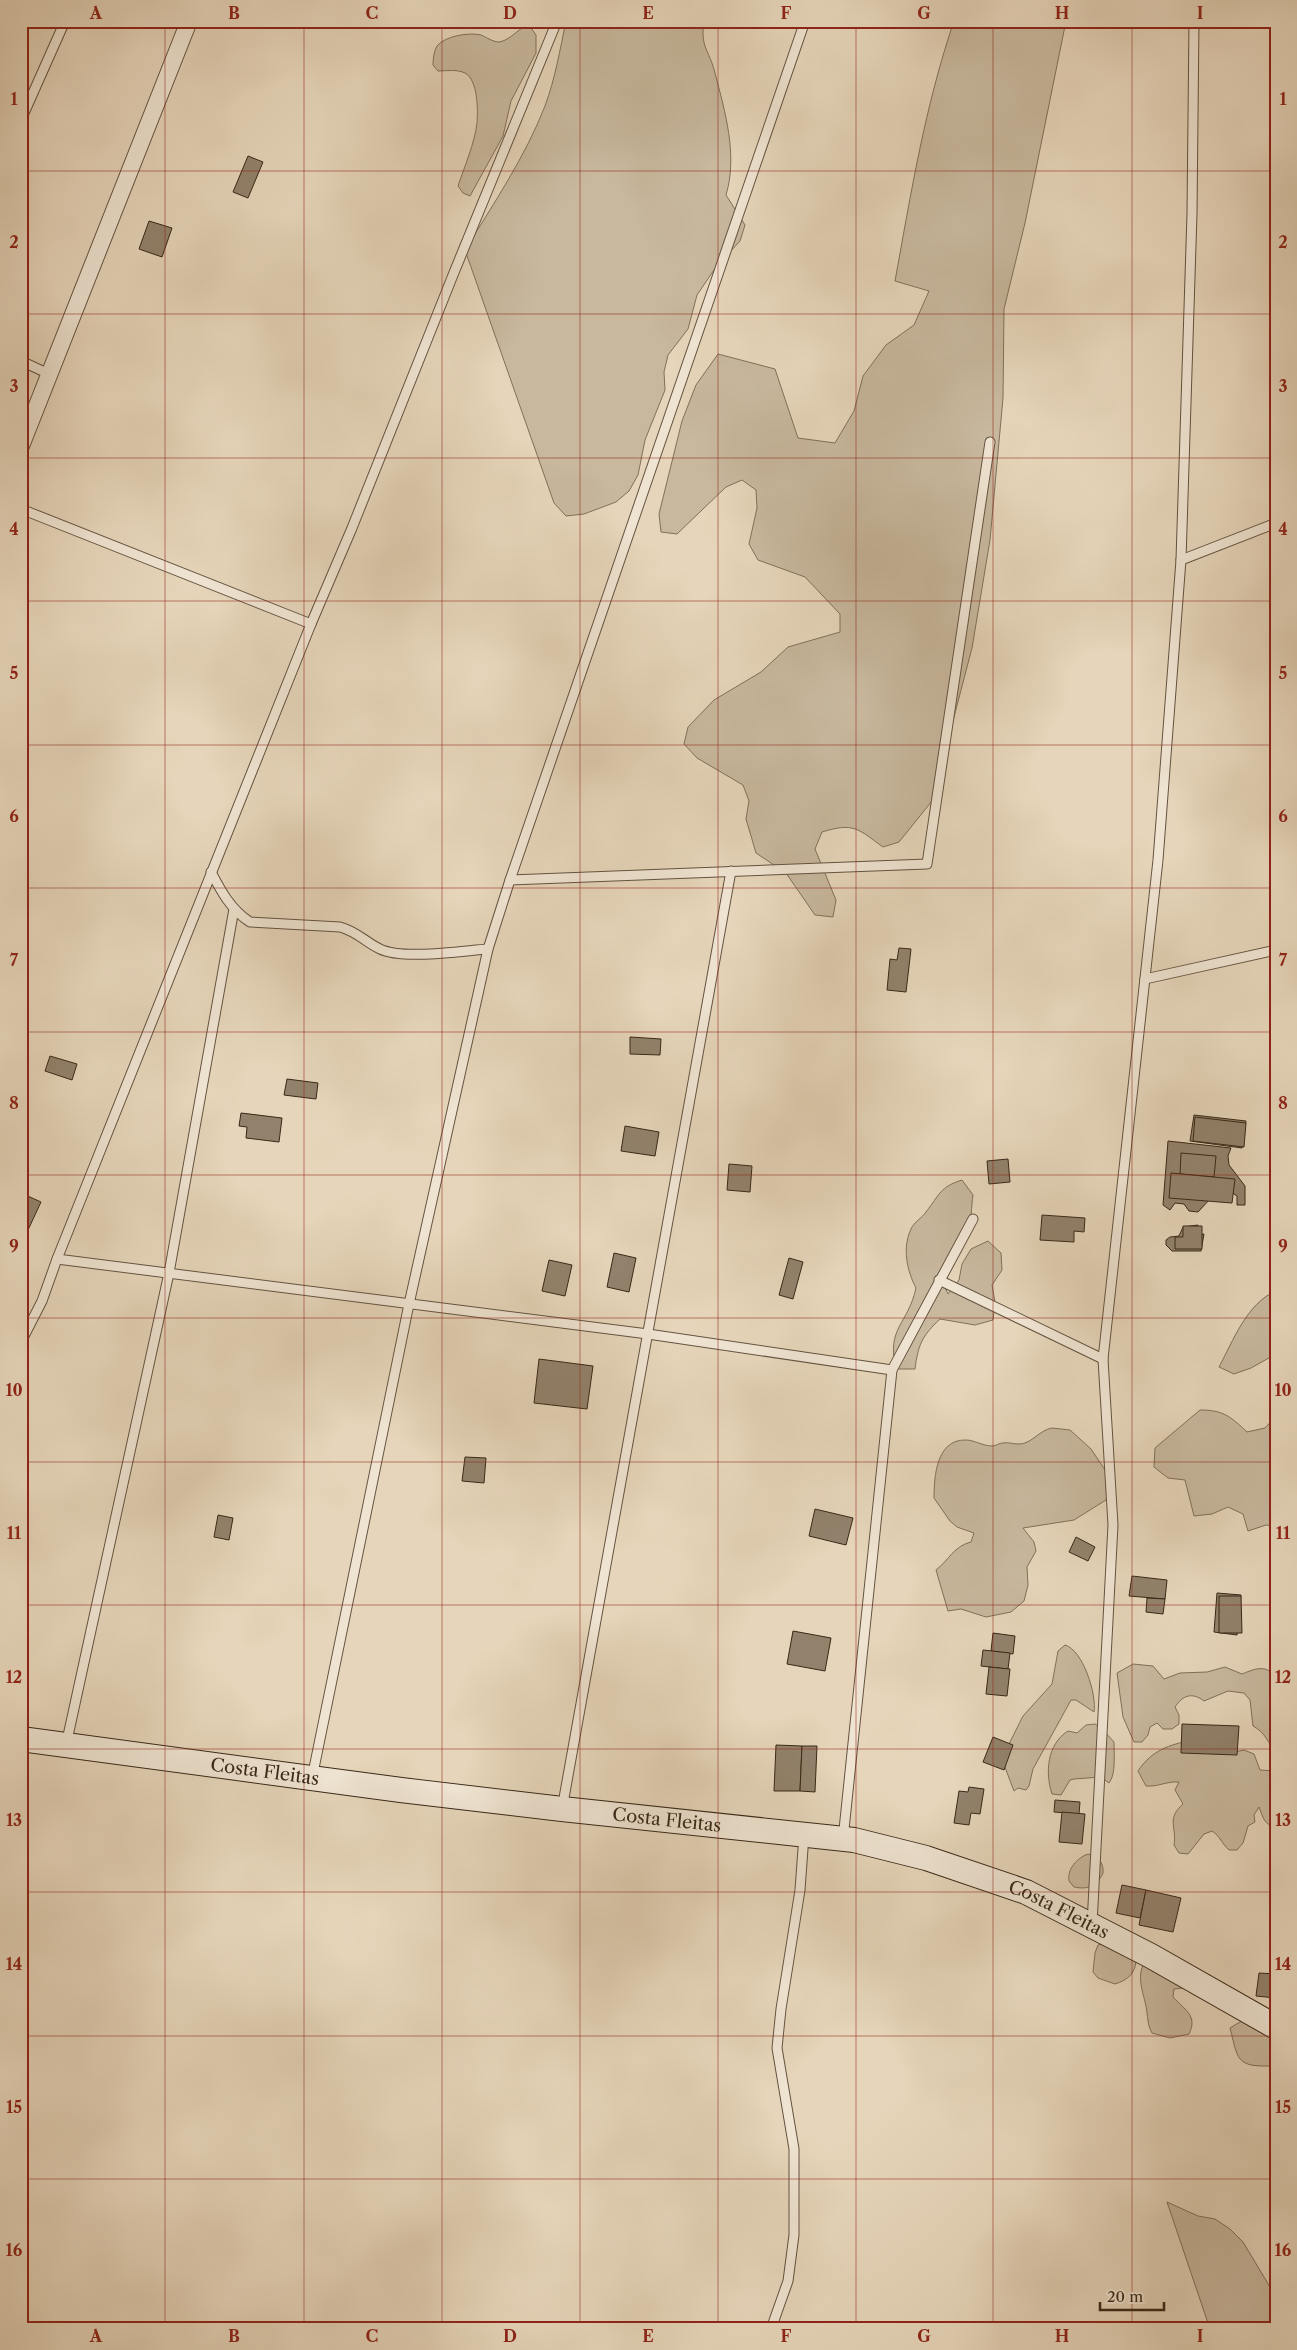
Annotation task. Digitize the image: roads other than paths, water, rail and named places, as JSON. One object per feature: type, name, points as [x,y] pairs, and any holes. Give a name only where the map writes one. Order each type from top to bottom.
[{"type":"main road","name":"Costa Fleitas","points":[[21,1739],[562,1810],[843,1839],[926,1858],[1026,1892],[1151,1956],[1276,2027]]},
{"type":"street","points":[[21,446],[189,21]]},
{"type":"lane","points":[[21,120],[65,21]]},
{"type":"lane","points":[[21,1342],[42,1301],[211,872],[311,624],[352,528],[452,275],[557,21]]},
{"type":"lane","points":[[312,1778],[409,1304],[488,949],[805,21]]},
{"type":"lane","points":[[1092,1926],[1113,1525],[1103,1358],[1158,860],[1182,560],[1192,214],[1194,21]]},
{"type":"lane","points":[[21,362],[49,374]]},
{"type":"lane","points":[[510,880],[927,864],[990,442]]},
{"type":"lane","points":[[21,509],[311,624]]},
{"type":"lane","points":[[1182,560],[1276,523]]},
{"type":"lane","points":[[562,1810],[731,871]]},
{"type":"lane","points":[[211,872],[224,897],[234,909],[250,922],[340,927],[354,930],[380,949],[404,954],[488,949]]},
{"type":"lane","points":[[66,1745],[169,1273],[234,909]]},
{"type":"lane","points":[[1145,979],[1276,950]]},
{"type":"lane","points":[[843,1839],[892,1370],[973,1219]]},
{"type":"lane","points":[[57,1260],[648,1334],[892,1370]]},
{"type":"lane","points":[[939,1280],[1103,1358]]},
{"type":"lane","points":[[771,2329],[788,2281],[794,2235],[794,2149],[777,2048],[780,2009],[800,1890],[804,1834]]}]
